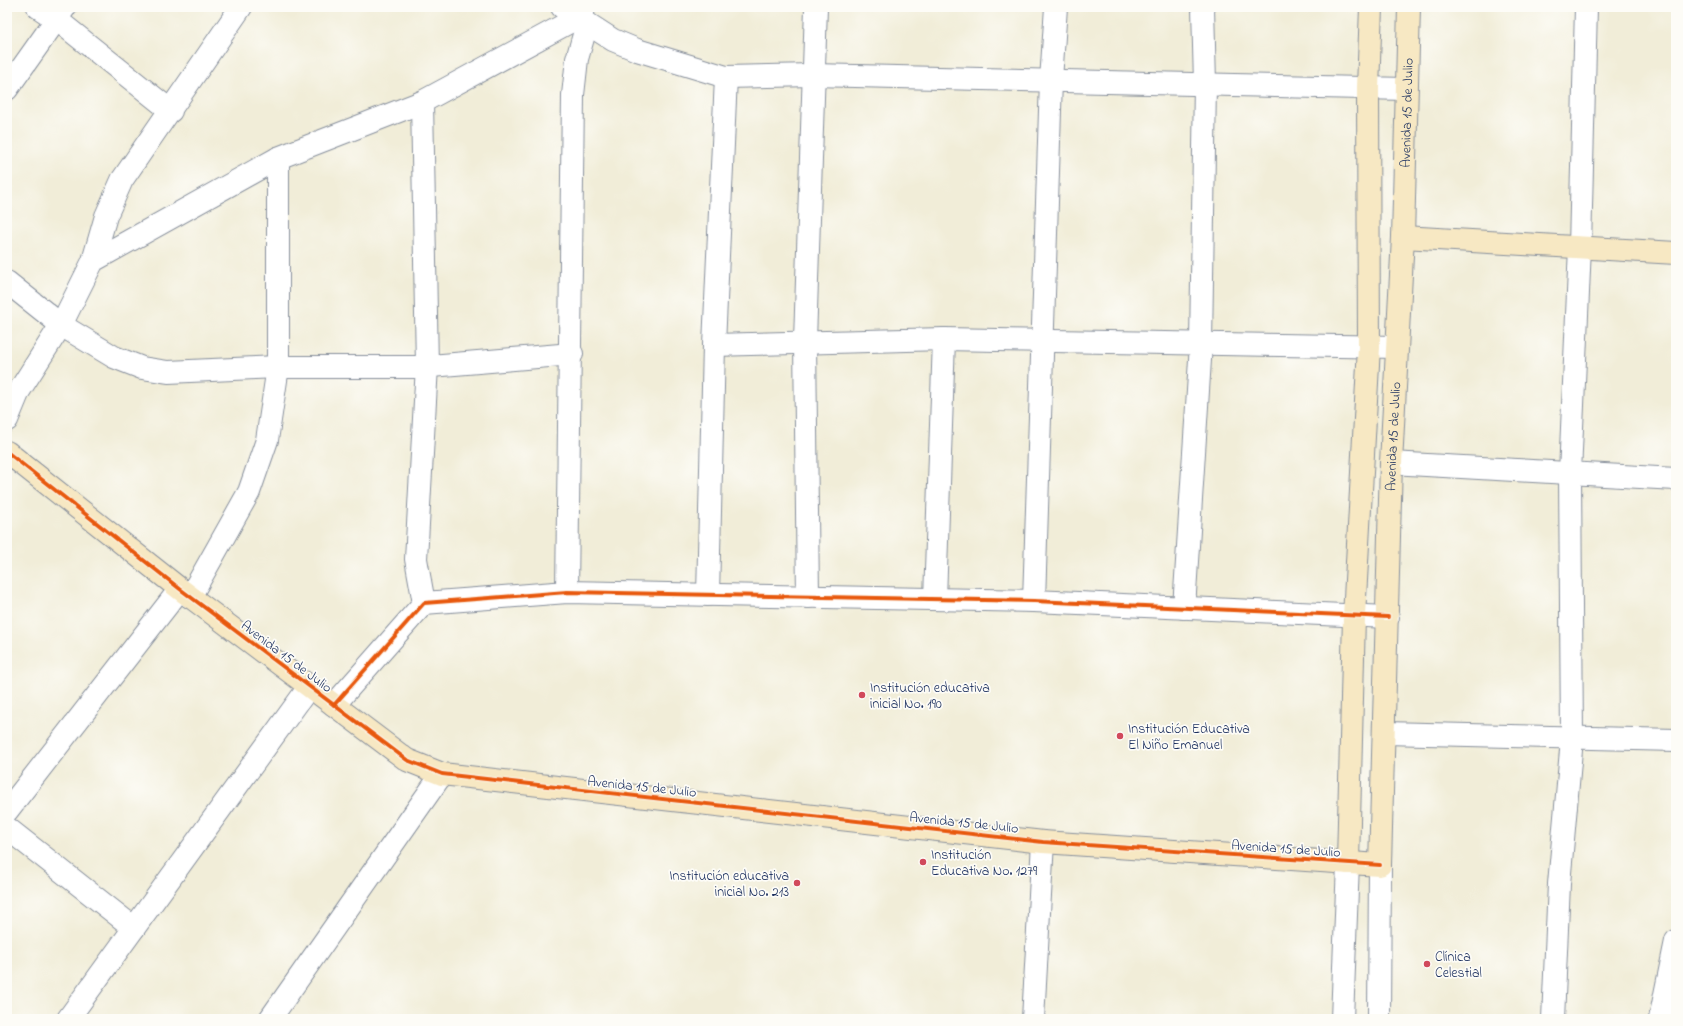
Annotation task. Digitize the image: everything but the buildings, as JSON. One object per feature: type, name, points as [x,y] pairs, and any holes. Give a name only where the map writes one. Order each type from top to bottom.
[{"type":"street","points":[[38,7],[61,13],[171,111]]},
{"type":"street","points":[[7,420],[19,391],[61,325],[93,262],[106,216],[122,180],[171,111],[241,7]]},
{"type":"street","points":[[808,597],[805,341],[816,7]]},
{"type":"street","points":[[1034,601],[1050,80],[1056,7]]},
{"type":"street","points":[[1184,608],[1201,344],[1205,84],[1203,7]]},
{"type":"street","name":"Avenida 15 de Julio","points":[[1342,1019],[1348,863],[1354,616],[1369,347],[1368,88],[1371,7]]},
{"type":"street","name":"Avenida 15 de Julio","points":[[1379,1019],[1380,865],[1388,617],[1391,463],[1403,237],[1409,7]]},
{"type":"street","points":[[1553,1019],[1559,884],[1572,739],[1570,473],[1580,247],[1586,7]]},
{"type":"street","points":[[7,89],[61,13]]},
{"type":"street","points":[[93,262],[278,158],[422,102],[578,14]]},
{"type":"street","points":[[578,14],[613,40],[637,50],[726,77],[813,75],[1406,89]]},
{"type":"street","points":[[567,592],[572,354],[574,82],[577,59],[578,14]]},
{"type":"street","points":[[708,594],[714,345],[726,77]]},
{"type":"street","points":[[422,102],[427,366],[416,559],[424,604]]},
{"type":"street","points":[[7,811],[185,593],[249,492],[267,440],[278,366],[278,158]]},
{"type":"street","points":[[1403,237],[1676,253]]},
{"type":"street","points":[[7,282],[61,325],[114,357],[142,368],[168,372],[278,366],[427,366],[572,354]]},
{"type":"street","points":[[714,345],[805,341],[944,339],[1397,347]]},
{"type":"street","points":[[935,599],[944,339]]},
{"type":"street","name":"Avenida 15 de Julio","points":[[7,452],[185,593],[407,760],[442,774],[1042,842],[1380,865]]},
{"type":"street","points":[[1391,463],[1676,479]]},
{"type":"street","points":[[334,705],[424,604],[567,592],[1034,601],[1388,617]]},
{"type":"street","points":[[68,1019],[309,687]]},
{"type":"street","points":[[1384,733],[1572,739],[1676,740]]},
{"type":"street","points":[[270,1019],[442,774]]},
{"type":"street","points":[[7,828],[134,928]]},
{"type":"street","points":[[1033,1019],[1042,842]]},
{"type":"street","points":[[1660,1019],[1676,941]]},
{"type":"cycle path","points":[[7,452],[180,589],[407,760],[442,774],[1043,842],[1380,865]]},
{"type":"cycle path","points":[[334,705],[424,603],[567,592],[1034,601],[1388,617]]},
{"type":"place","name":"Institución educativa inicial No. 190","points":[[862,695]]},
{"type":"place","name":"Institución Educativa El Niño Emanuel","points":[[1120,736]]},
{"type":"place","name":"Institución Educativa No. 1279","points":[[923,862]]},
{"type":"place","name":"Institución educativa inicial No. 213","points":[[797,883]]},
{"type":"place","name":"Clínica Celestial","points":[[1427,964]]}]
